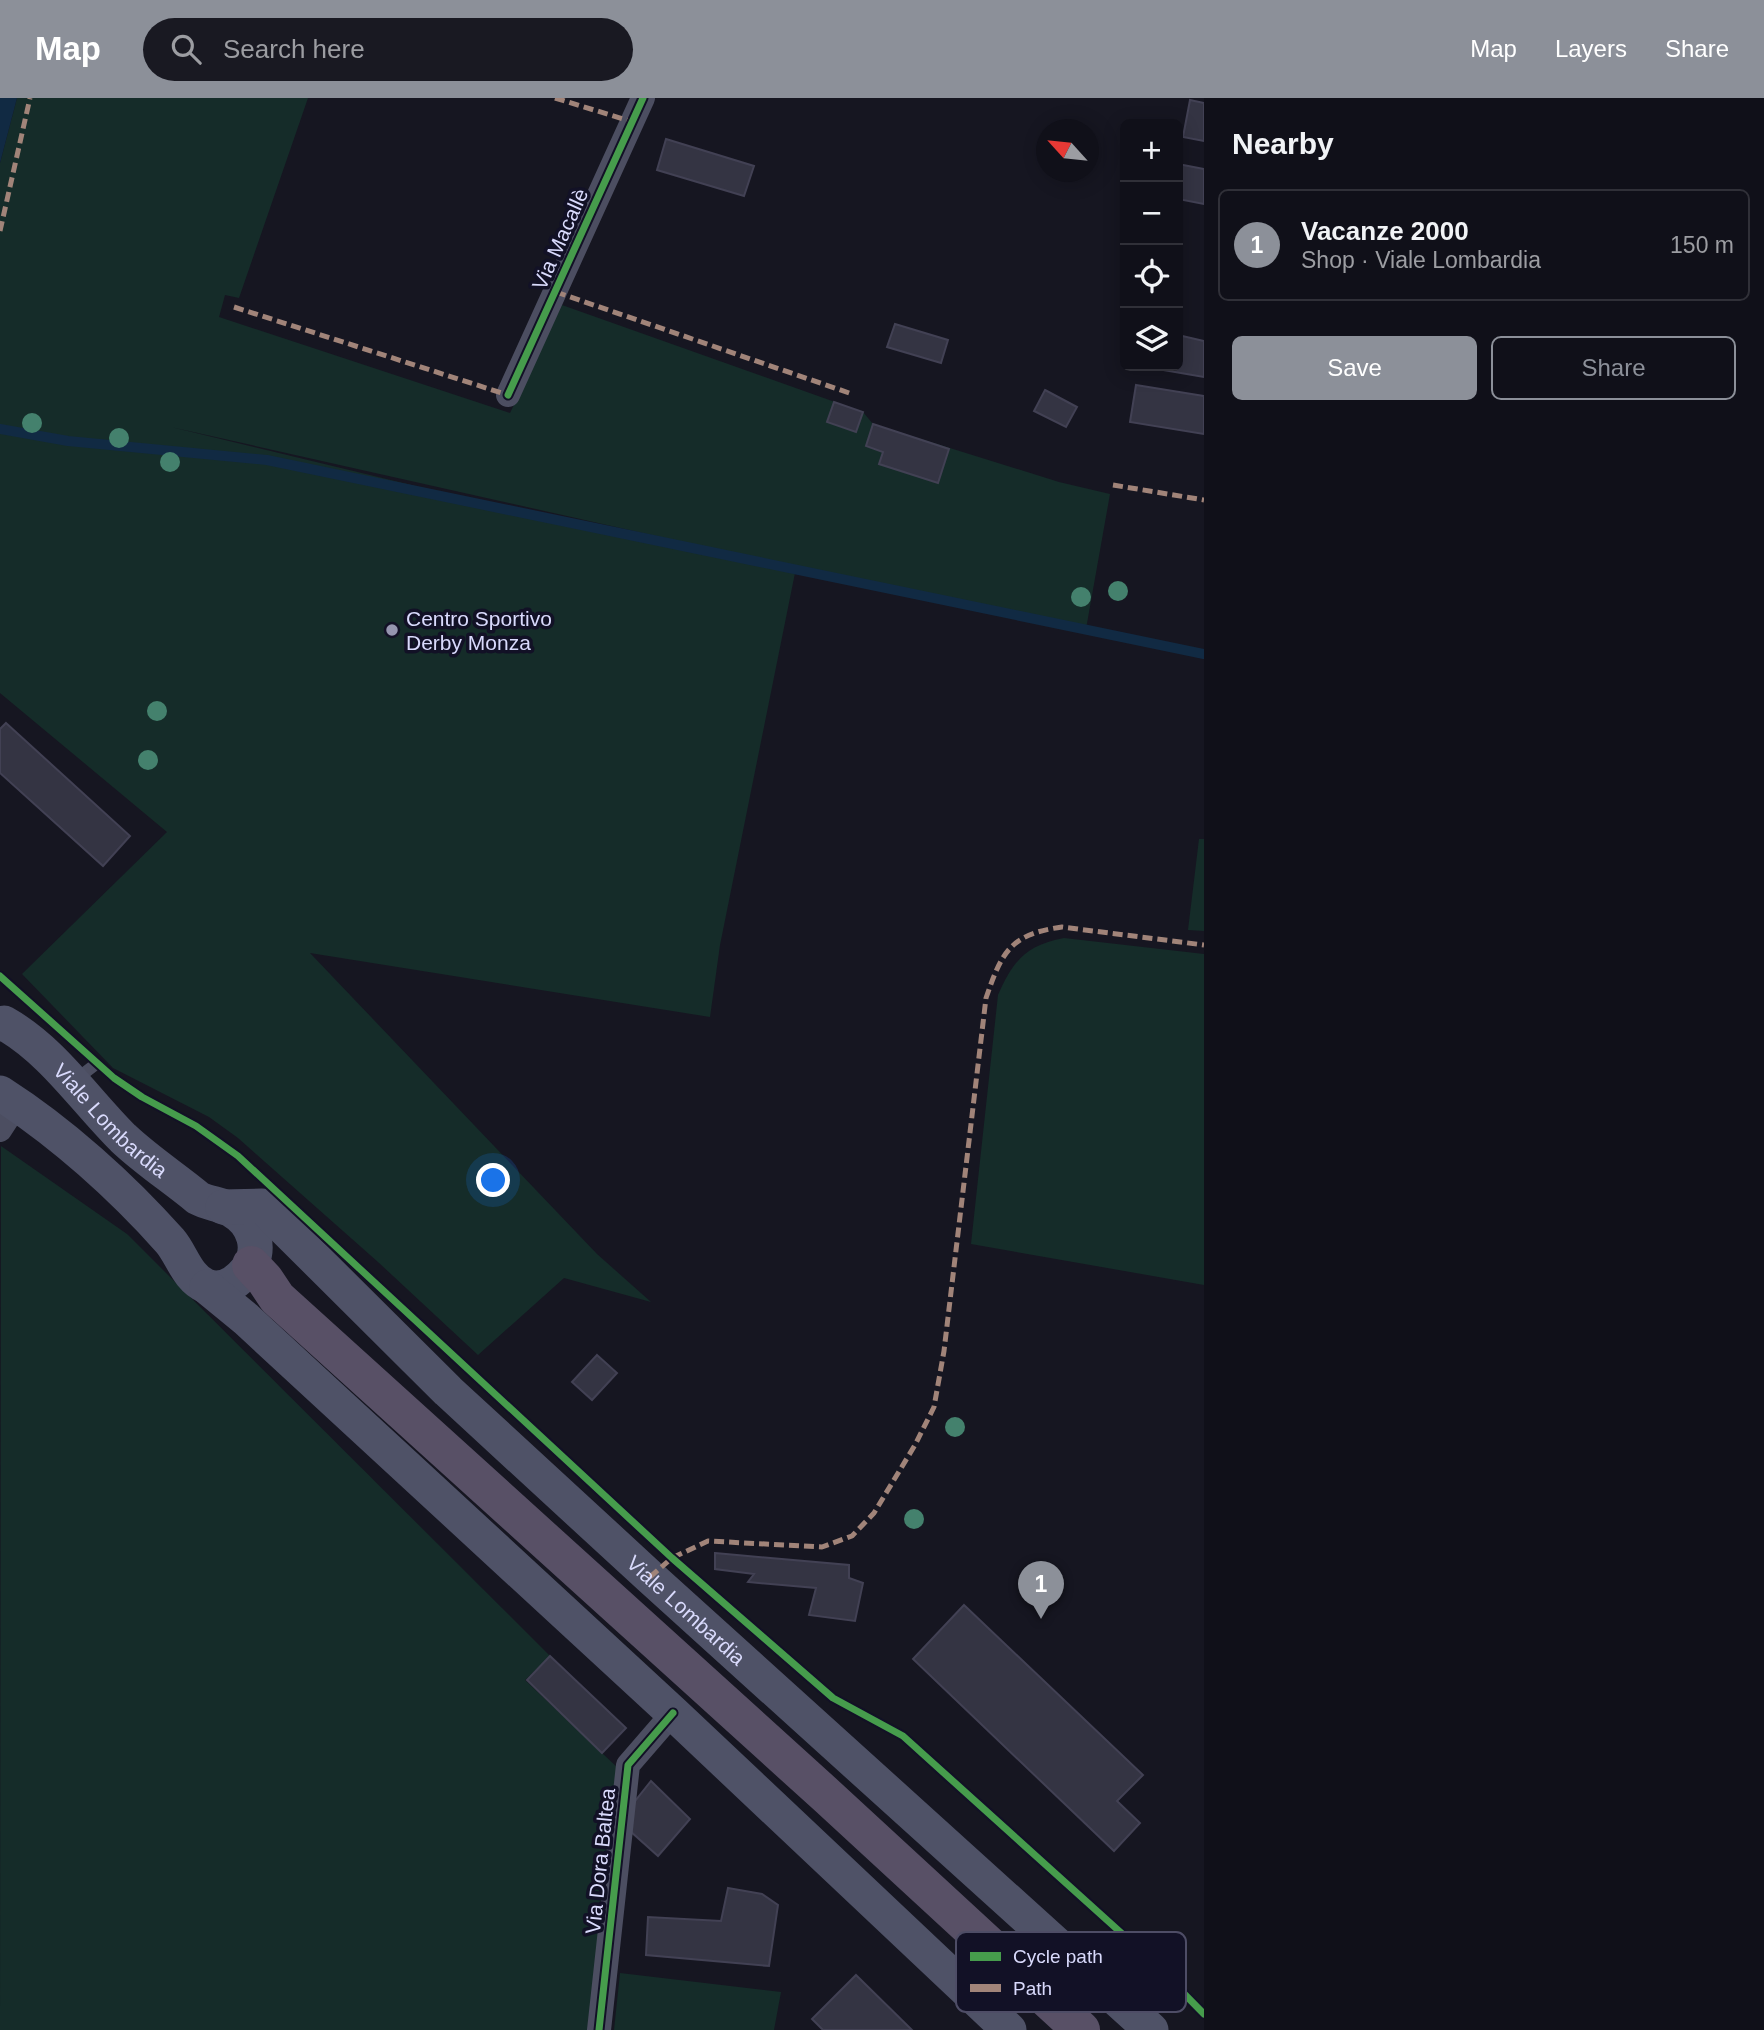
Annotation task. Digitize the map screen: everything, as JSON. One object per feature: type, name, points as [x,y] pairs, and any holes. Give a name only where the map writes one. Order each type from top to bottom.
[{"type":"highway","points":[[251,1265],[277,1298],[975,1932]]},
{"type":"highway","points":[[1061,2012],[1081,2030]]},
{"type":"main road","name":"Viale Lombardia","points":[[1,1022],[84,1073],[124,1139],[198,1198],[209,1204],[233,1210],[247,1222],[254,1236],[257,1252],[251,1265]]},
{"type":"main road","points":[[6,1109],[100,1170],[170,1241],[194,1278],[256,1328],[673,1713],[956,1980]]},
{"type":"main road","name":"Viale Lombardia","points":[[223,1207],[262,1206],[458,1400],[1043,1932]]},
{"type":"main road","points":[[207,1287],[220,1288],[234,1284],[251,1265]]},
{"type":"main road","points":[[990,2012],[1009,2030]]},
{"type":"main road","name":"Viale Lombardia","points":[[1131,2012],[1151,2030]]},
{"type":"street","name":"Via Macallè","points":[[508,395],[643,98]]},
{"type":"street","name":"Via Dora Baltea","points":[[599,2030],[628,1765],[673,1713]]},
{"type":"green space","points":[[17,98],[308,98],[239,298],[225,295],[219,317],[510,413],[562,305],[863,412],[873,424],[1059,482],[1110,494],[1086,629],[796,568],[720,945],[710,1017],[310,953],[597,1254],[651,1302],[564,1278],[478,1355],[238,1138],[209,1117],[113,1068],[22,974],[167,832],[0,693],[0,163]],"holes":[[[171,427],[736,554],[490,504]]]},
{"type":"green space","points":[[1199,839],[1204,839],[1204,931],[1188,930]]},
{"type":"green space","points":[[1064,938],[1204,954],[1204,1285],[971,1244],[998,995],[1009,973],[1022,956],[1040,945]]},
{"type":"green space","points":[[1,1146],[127,1234],[550,1656],[525,1680],[620,1770],[590,2030],[0,2030]]},
{"type":"green space","points":[[620,1973],[781,1992],[774,2030],[614,2030]]},
{"type":"water","points":[[0,98],[17,98],[0,163]]},
{"type":"building","points":[[1190,100],[1204,103],[1204,141],[1183,137]]},
{"type":"building","points":[[666,139],[754,166],[744,196],[657,170]]},
{"type":"building","points":[[1183,165],[1204,169],[1204,204],[1183,200]]},
{"type":"building","points":[[895,324],[948,340],[941,363],[887,347]]},
{"type":"building","points":[[1183,336],[1204,341],[1204,377],[1169,371],[1183,371]]},
{"type":"building","points":[[1136,385],[1204,396],[1204,434],[1130,422]]},
{"type":"building","points":[[1045,390],[1077,407],[1066,427],[1034,411]]},
{"type":"building","points":[[834,402],[863,412],[856,432],[827,422]]},
{"type":"building","points":[[873,424],[949,449],[938,483],[879,464],[883,452],[866,446]]},
{"type":"building","points":[[6,723],[130,836],[103,866],[0,773],[0,729]]},
{"type":"building","points":[[597,1355],[617,1373],[592,1400],[572,1382]]},
{"type":"building","points":[[715,1553],[849,1565],[849,1578],[863,1583],[855,1621],[809,1615],[816,1588],[748,1582],[754,1574],[715,1569]]},
{"type":"building","points":[[964,1605],[1143,1775],[1117,1801],[1140,1823],[1114,1851],[913,1659]]},
{"type":"building","points":[[550,1656],[626,1728],[602,1753],[527,1680]]},
{"type":"building","points":[[651,1781],[690,1819],[658,1856],[629,1830],[632,1805]]},
{"type":"building","points":[[728,1888],[762,1894],[778,1905],[769,1966],[646,1955],[648,1917],[721,1921]]},
{"type":"building","points":[[856,1975],[912,2030],[823,2030],[812,2019]]},
{"type":"waterway","points":[[0,429],[68,441],[267,460],[1204,654]]},
{"type":"marked path","points":[[0,231],[30,98]]},
{"type":"marked path","points":[[555,98],[633,122]]},
{"type":"marked path","points":[[556,292],[852,394]]},
{"type":"marked path","points":[[234,307],[508,395]]},
{"type":"marked path","points":[[1113,485],[1204,500]]},
{"type":"marked path","points":[[650,1577],[672,1558],[708,1541],[822,1547],[852,1536],[874,1513],[915,1445],[934,1407],[944,1351],[986,998],[997,968],[1010,948],[1030,935],[1062,927],[1204,945]]},
{"type":"cycle path","points":[[508,395],[643,98]]},
{"type":"cycle path","points":[[0,976],[114,1078],[142,1097],[196,1126],[238,1156],[672,1558],[833,1698],[903,1736],[1120,1932]]},
{"type":"cycle path","points":[[599,2030],[628,1765],[673,1713]]},
{"type":"cycle path","points":[[1186,1996],[1204,2014]]},
{"type":"place","name":"Centro Sportivo Derby Monza","points":[[392,630]]},
{"type":"place","name":"Vacanze 2000","points":[[1041,1619]]}]
